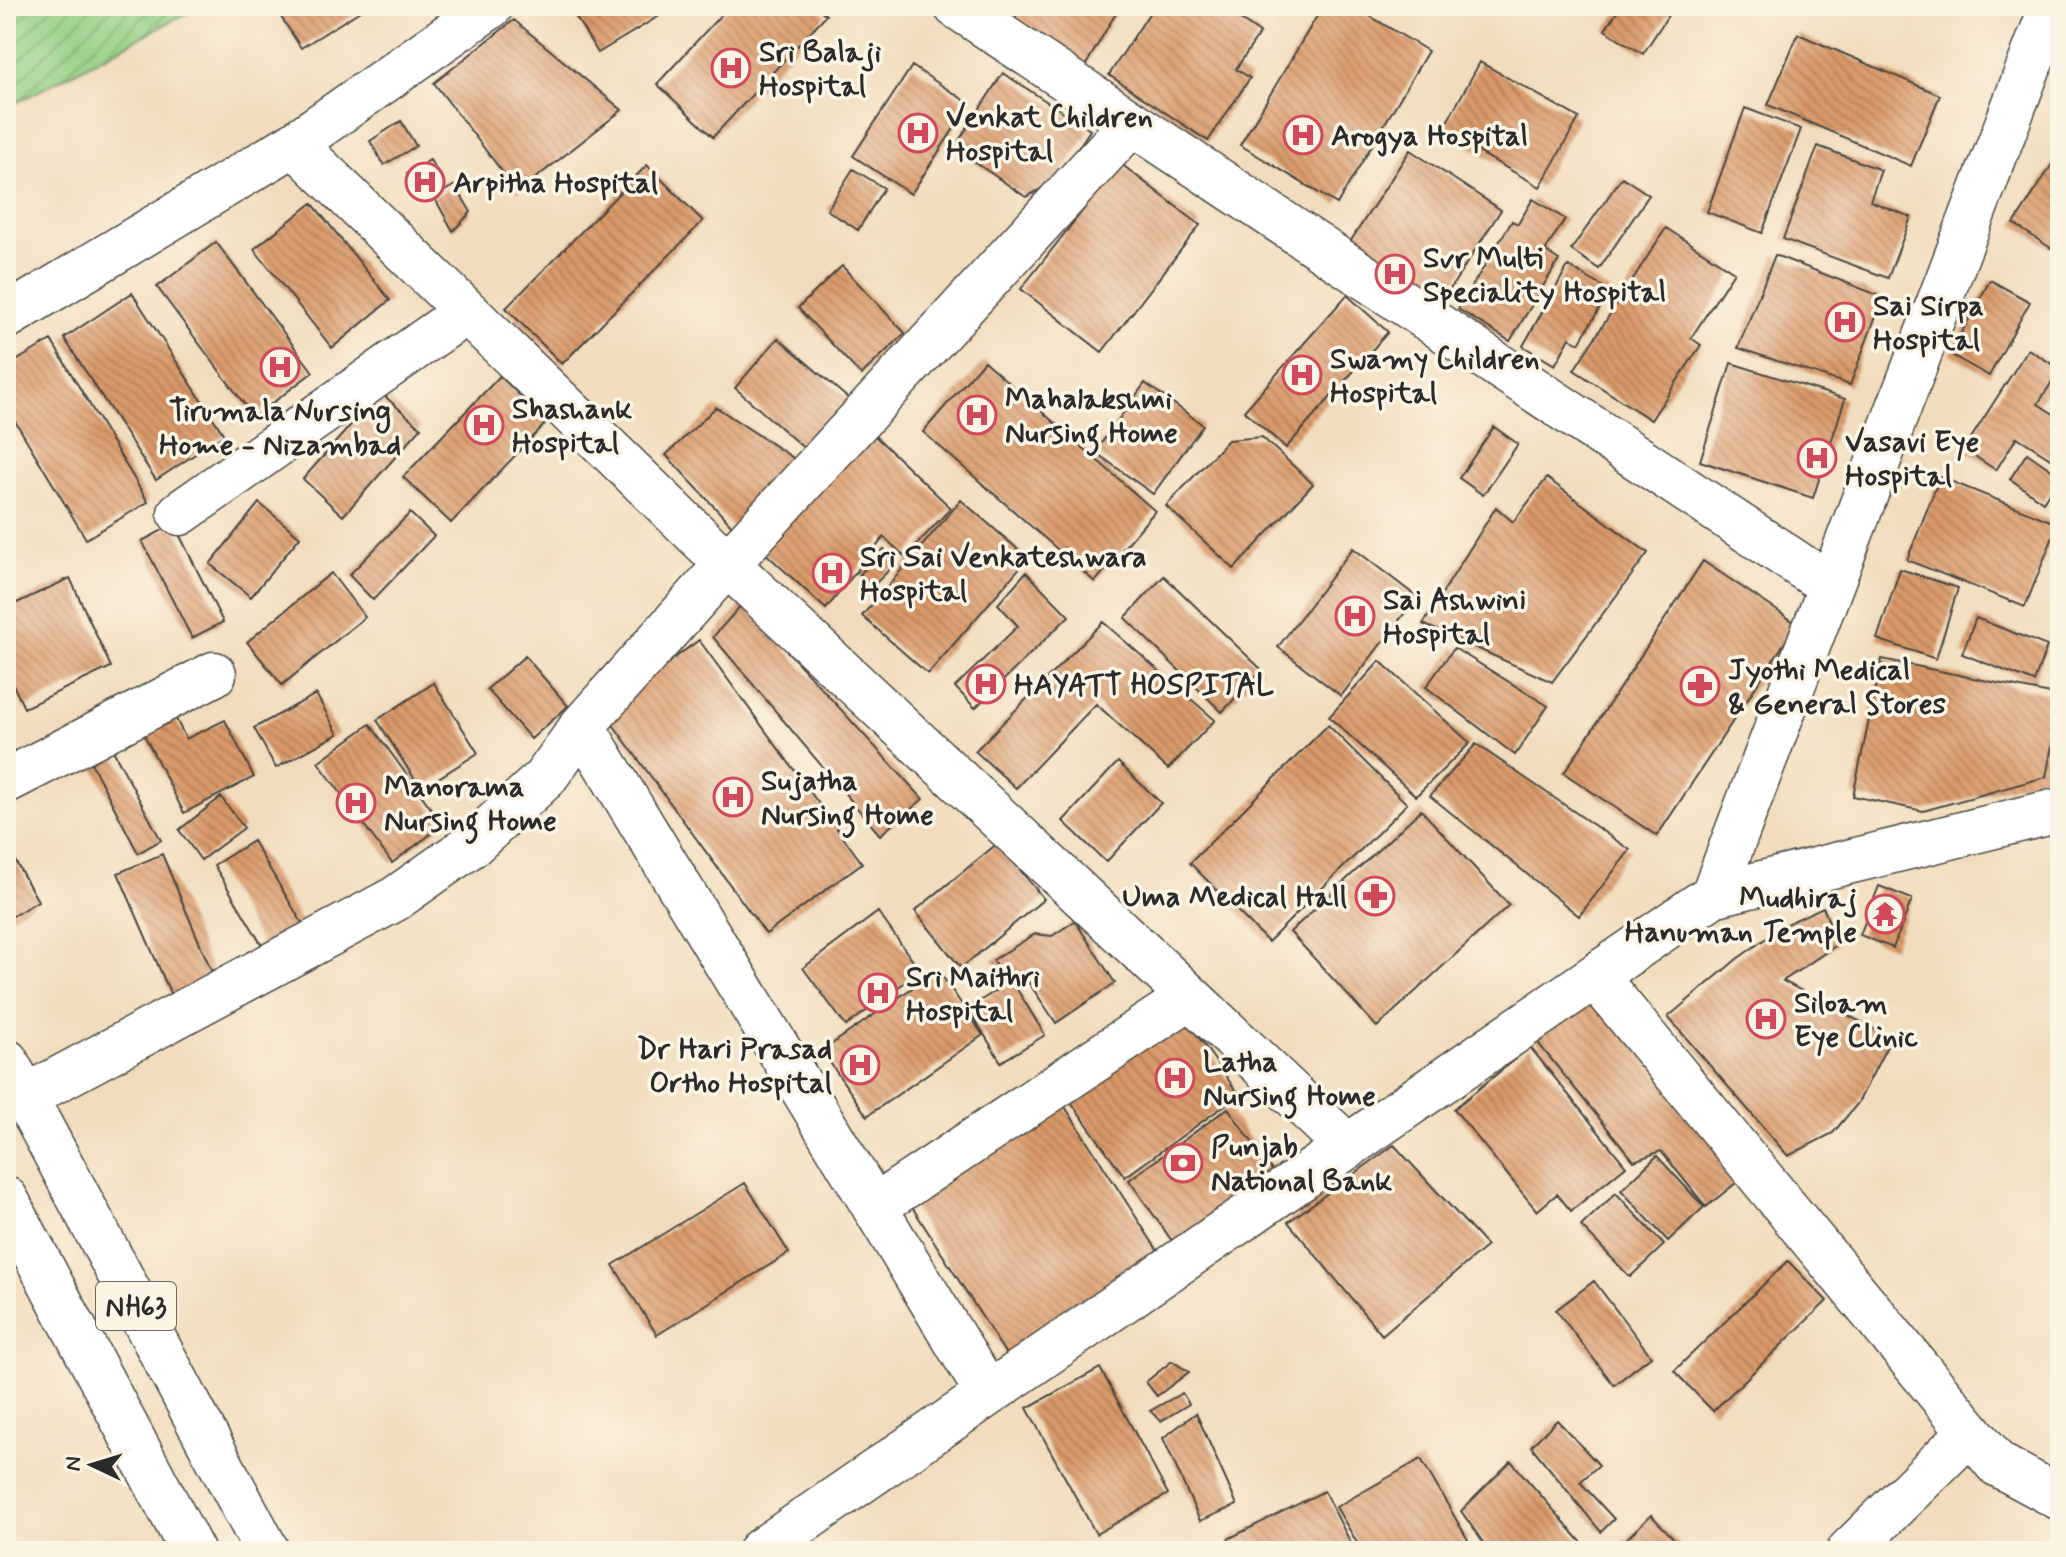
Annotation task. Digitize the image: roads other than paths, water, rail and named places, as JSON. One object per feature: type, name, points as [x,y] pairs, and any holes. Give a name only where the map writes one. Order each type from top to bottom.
[{"type":"main road","points":[[6,317],[294,144],[491,6]]},
{"type":"main road","points":[[956,6],[1831,586]]},
{"type":"main road","points":[[1713,895],[2052,6]]},
{"type":"main road","points":[[15,1079],[395,899],[473,844],[545,778],[582,726],[727,564],[1132,123]]},
{"type":"main road","points":[[294,144],[727,564],[1348,1147]]},
{"type":"main road","points":[[180,513],[466,312]]},
{"type":"main road","points":[[6,781],[214,674]]},
{"type":"main road","points":[[582,726],[988,1394]]},
{"type":"main road","points":[[760,1551],[1713,895],[2060,810]]},
{"type":"main road","points":[[1596,977],[1997,1464],[2060,1498]]},
{"type":"main road","points":[[874,1207],[1190,997]]},
{"type":"main road","name":"NH63","points":[[15,1079],[267,1551]]},
{"type":"main road","name":"NH63","points":[[11,1221],[192,1551]]},
{"type":"main road","points":[[1849,1551],[1970,1432]]},
{"type":"place","name":"Sri Balaji Hospital","points":[[731,68]]},
{"type":"place","name":"Venkat Children Hospital","points":[[918,133]]},
{"type":"place","name":"Arogya Hospital","points":[[1303,135]]},
{"type":"place","name":"Arpitha Hospital","points":[[425,182]]},
{"type":"place","name":"Svr Multi Speciality Hospital","points":[[1395,274]]},
{"type":"place","name":"Sai Sirpa Hospital","points":[[1845,322]]},
{"type":"place","name":"Tirumala Nursing Home - Nizambad","points":[[280,367]]},
{"type":"place","name":"Swamy Children Hospital","points":[[1302,375]]},
{"type":"place","name":"Mahalakshmi Nursing Home","points":[[977,415]]},
{"type":"place","name":"Shashank Hospital","points":[[484,425]]},
{"type":"place","name":"Vasavi Eye Hospital","points":[[1817,458]]},
{"type":"place","name":"Sri Sai Venkateshwara Hospital","points":[[832,573]]},
{"type":"place","name":"Sai Ashwini Hospital","points":[[1355,616]]},
{"type":"place","name":"HAYATT HOSPITAL","points":[[986,684]]},
{"type":"place","name":"Jyothi Medical & General Stores","points":[[1700,686]]},
{"type":"place","name":"Sujatha Nursing Home","points":[[733,797]]},
{"type":"place","name":"Manorama Nursing Home","points":[[356,803]]},
{"type":"place","name":"Uma Medical Hall","points":[[1375,896]]},
{"type":"place","name":"Mudhiraj Hanuman Temple","points":[[1885,914]]},
{"type":"place","name":"Sri Maithri Hospital","points":[[878,993]]},
{"type":"place","name":"Siloam Eye Clinic","points":[[1766,1019]]},
{"type":"place","name":"Dr Hari Prasad Ortho Hospital","points":[[860,1065]]},
{"type":"place","name":"Latha Nursing Home","points":[[1175,1078]]},
{"type":"place","name":"Punjab National Bank","points":[[1183,1163]]}]
